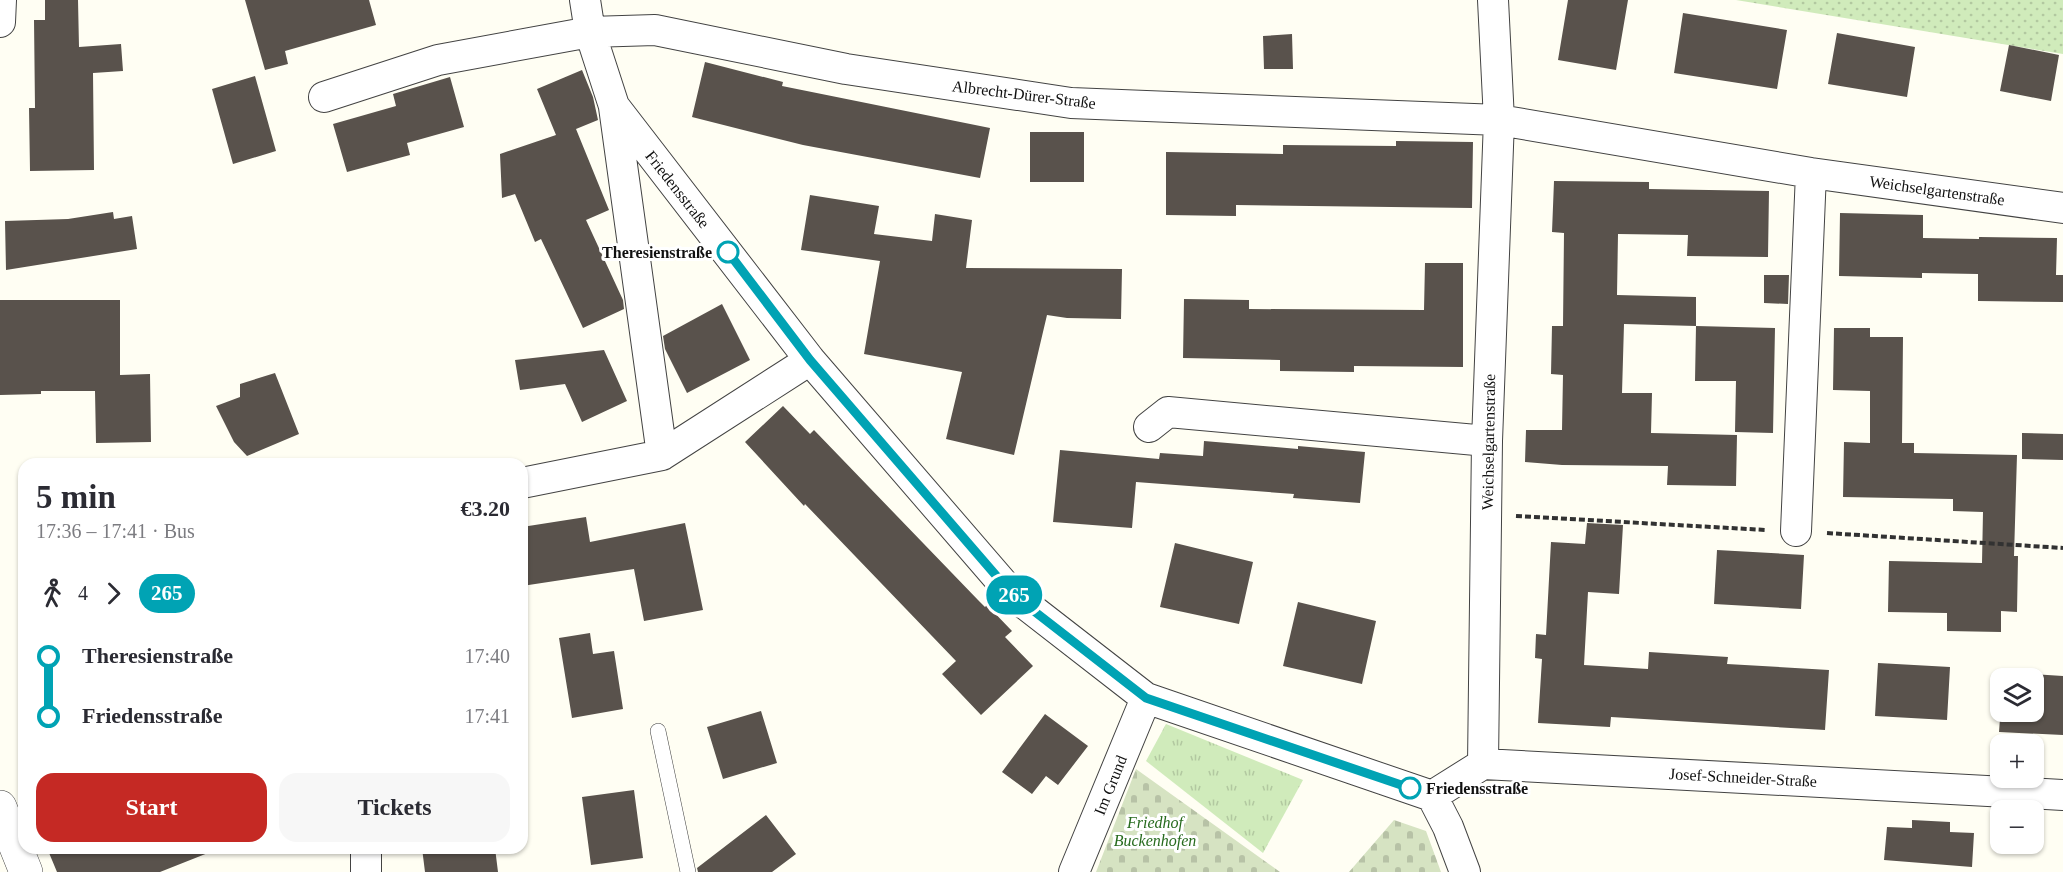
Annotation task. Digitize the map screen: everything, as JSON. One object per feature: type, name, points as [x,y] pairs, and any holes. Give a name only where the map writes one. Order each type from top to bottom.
[{"type":"street","points":[[0,22],[1,0]]},
{"type":"street","name":"Friedensstraße","points":[[585,0],[590,32],[614,106],[810,360],[1012,594],[1146,698],[1432,796]]},
{"type":"street","name":"Weichselgartenstraße","points":[[1483,764],[1487,441],[1499,120],[1493,0]]},
{"type":"street","name":"Albrecht-Dürer-Straße","points":[[590,32],[656,30],[846,69],[1071,103],[1499,120]]},
{"type":"street","points":[[324,97],[438,60],[590,32]]},
{"type":"street","points":[[614,106],[662,455]]},
{"type":"street","name":"Weichselgartenstraße","points":[[1499,120],[1811,173],[2063,208]]},
{"type":"street","points":[[1796,531],[1811,173]]},
{"type":"street","points":[[528,482],[662,455],[810,360]]},
{"type":"street","points":[[1149,427],[1168,411],[1487,441]]},
{"type":"street","name":"Im Grund","points":[[1074,872],[1146,698]]},
{"type":"street","points":[[1465,872],[1448,827],[1432,796],[1483,764]]},
{"type":"street","name":"Josef-Schneider-Straße","points":[[1483,764],[2063,795]]},
{"type":"street","points":[[0,807],[18,852]]},
{"type":"street","points":[[19,854],[26,872]]},
{"type":"street","points":[[366,854],[366,872]]},
{"type":"lane","points":[[658,731],[688,872]]},
{"type":"path","points":[[1486,515],[2063,548]]},
{"type":"green space","points":[[1736,0],[2063,0],[2063,54]]},
{"type":"green space","points":[[1166,724],[1303,780],[1263,853],[1146,761]]},
{"type":"green space","name":"Friedhof Buckenhofen","points":[[1136,769],[1280,872],[1096,872]]},
{"type":"green space","points":[[1394,820],[1426,831],[1441,872],[1349,872]]},
{"type":"building","points":[[45,0],[78,0],[79,47],[121,44],[123,71],[93,73],[94,170],[30,171],[29,108],[35,108],[34,20],[45,20]]},
{"type":"building","points":[[245,0],[369,0],[376,25],[285,51],[288,64],[265,70]]},
{"type":"building","points":[[1568,0],[1628,0],[1616,70],[1558,60]]},
{"type":"building","points":[[1683,13],[1787,30],[1777,89],[1674,73]]},
{"type":"building","points":[[1837,33],[1915,47],[1907,97],[1828,84]]},
{"type":"building","points":[[1292,34],[1293,69],[1264,69],[1263,36]]},
{"type":"building","points":[[2009,45],[2059,55],[2051,101],[2000,91]]},
{"type":"building","points":[[705,62],[783,82],[782,86],[990,128],[980,178],[803,145],[692,117]]},
{"type":"building","points":[[582,70],[593,97],[598,120],[576,129],[609,210],[586,220],[623,300],[624,309],[583,328],[541,239],[535,242],[515,194],[502,198],[500,154],[556,135],[537,89]]},
{"type":"building","points":[[255,76],[276,151],[233,164],[212,89]]},
{"type":"building","points":[[450,77],[464,127],[407,143],[410,155],[347,172],[333,124],[396,106],[393,94]]},
{"type":"building","points":[[1030,132],[1084,132],[1084,182],[1030,182]]},
{"type":"building","points":[[1396,141],[1473,142],[1472,208],[1236,205],[1236,216],[1166,215],[1166,152],[1283,154],[1283,145],[1396,146]]},
{"type":"building","points":[[1554,181],[1649,182],[1649,189],[1769,191],[1768,257],[1687,256],[1688,235],[1618,234],[1617,295],[1696,297],[1696,326],[1624,324],[1622,393],[1652,393],[1651,433],[1737,435],[1736,486],[1667,485],[1668,466],[1562,465],[1525,462],[1526,430],[1562,430],[1563,375],[1551,374],[1552,326],[1563,326],[1564,233],[1552,232]]},
{"type":"building","points":[[810,195],[879,206],[874,234],[932,241],[935,214],[972,220],[966,268],[1122,269],[1121,319],[1067,318],[1047,315],[1014,455],[946,439],[962,372],[864,354],[880,261],[801,250]]},
{"type":"building","points":[[113,212],[114,219],[132,216],[137,249],[6,270],[5,221],[68,219]]},
{"type":"building","points":[[1840,213],[1923,215],[1923,238],[2057,238],[2056,275],[2063,275],[2063,302],[1978,301],[1978,274],[1922,273],[1922,278],[1839,276]]},
{"type":"building","points":[[1425,263],[1463,263],[1463,367],[1354,366],[1354,372],[1280,371],[1280,360],[1183,358],[1184,299],[1249,300],[1249,309],[1424,310]]},
{"type":"building","points":[[1764,275],[1789,275],[1788,304],[1764,303]]},
{"type":"building","points":[[0,300],[120,300],[120,375],[150,374],[151,442],[96,443],[95,391],[41,391],[41,394],[0,395]]},
{"type":"building","points":[[722,304],[750,360],[687,393],[665,349],[663,336]]},
{"type":"building","points":[[1696,326],[1775,328],[1773,433],[1735,432],[1736,381],[1695,381]]},
{"type":"building","points":[[1834,328],[1870,328],[1870,337],[1903,337],[1902,443],[1914,443],[1914,453],[2017,455],[2014,556],[2018,556],[2017,612],[2001,611],[2001,632],[1947,631],[1947,613],[1888,612],[1889,561],[1982,563],[1983,512],[1953,511],[1953,499],[1843,497],[1844,442],[1870,443],[1870,391],[1833,390]]},
{"type":"building","points":[[604,350],[627,401],[582,422],[565,384],[520,390],[515,360]]},
{"type":"building","points":[[275,373],[299,434],[247,456],[234,442],[216,406],[240,397],[240,384]]},
{"type":"building","points":[[783,406],[810,434],[814,430],[978,600],[985,607],[987,605],[1012,631],[1005,637],[1033,666],[981,715],[942,674],[956,661],[805,504],[804,506],[745,442]]},
{"type":"building","points":[[2022,433],[2063,434],[2063,460],[2022,459]]},
{"type":"building","points":[[1204,441],[1365,452],[1360,503],[1293,498],[1294,494],[1136,482],[1132,528],[1053,522],[1060,450],[1159,459],[1160,453],[1203,456]]},
{"type":"building","points":[[586,517],[590,542],[685,523],[703,610],[644,621],[634,569],[528,585],[528,526]]},
{"type":"building","points":[[1587,523],[1623,525],[1619,594],[1588,592],[1584,665],[1648,669],[1649,652],[1728,657],[1727,664],[1829,670],[1825,730],[1611,717],[1610,727],[1538,723],[1542,659],[1535,658],[1536,634],[1546,635],[1551,542],[1585,544]]},
{"type":"building","points":[[1175,543],[1253,562],[1239,624],[1160,607]]},
{"type":"building","points":[[1717,550],[1804,555],[1801,609],[1714,604]]},
{"type":"building","points":[[1298,602],[1376,621],[1362,684],[1283,666]]},
{"type":"building","points":[[590,633],[593,654],[614,651],[623,709],[572,718],[559,638]]},
{"type":"building","points":[[1878,663],[1950,667],[1947,720],[1875,716]]},
{"type":"building","points":[[2044,675],[2063,676],[2063,735],[1999,732],[2000,722],[2044,722]]},
{"type":"building","points":[[761,711],[777,763],[723,779],[707,727]]},
{"type":"building","points":[[1045,714],[1088,746],[1058,785],[1046,776],[1032,794],[1002,772]]},
{"type":"building","points":[[634,790],[643,858],[591,865],[582,797]]},
{"type":"building","points":[[766,815],[796,854],[772,872],[698,872],[697,868]]},
{"type":"building","points":[[1912,820],[1950,822],[1950,832],[1974,833],[1972,867],[1884,860],[1887,827],[1912,828]]},
{"type":"building","points":[[50,854],[205,854],[160,872],[57,872]]},
{"type":"building","points":[[423,854],[496,854],[498,872],[425,872]]},
{"type":"bus line","name":"265","points":[[728,252],[810,360],[1012,594],[1146,698],[1410,788]]},
{"type":"place","name":"Theresienstraße","points":[[728,252]]},
{"type":"place","name":"Friedensstraße","points":[[1410,788]]}]
